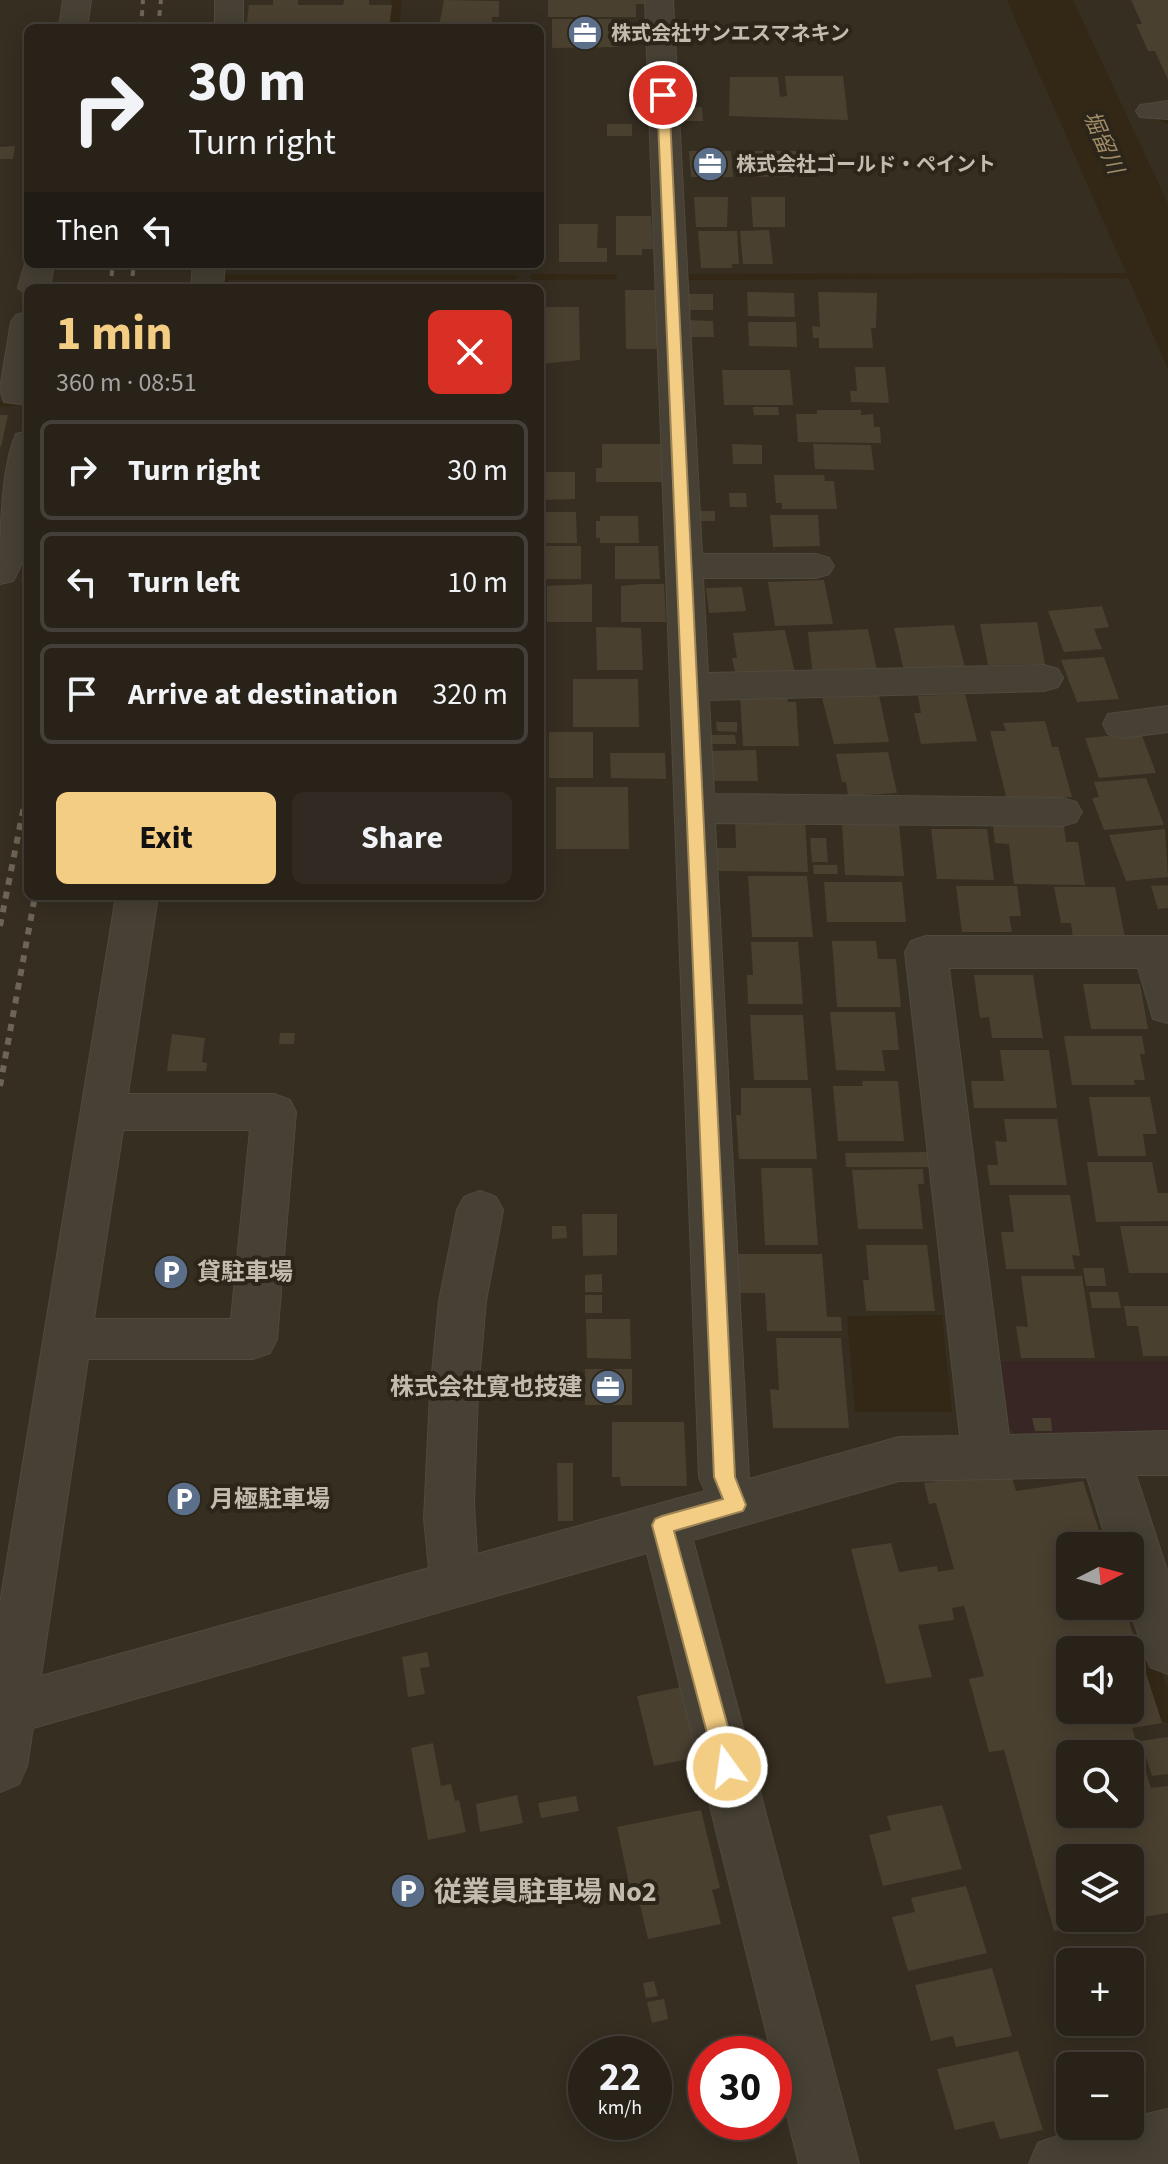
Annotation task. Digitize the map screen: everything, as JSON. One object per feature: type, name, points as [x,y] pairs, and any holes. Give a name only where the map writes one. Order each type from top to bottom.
[{"type":"street","points":[[74,24],[77,0]]},
{"type":"street","points":[[229,0],[229,24]]},
{"type":"street","points":[[659,0],[724,1477],[735,1505]]},
{"type":"street","points":[[24,346],[16,395],[24,395]]},
{"type":"street","points":[[0,572],[24,461]]},
{"type":"street","points":[[684,566],[816,566]]},
{"type":"street","points":[[690,687],[1044,678]]},
{"type":"street","points":[[1122,724],[1168,719]]},
{"type":"street","points":[[695,808],[1062,812]]},
{"type":"street","points":[[0,1766],[4,1710],[68,1339],[136,900]]},
{"type":"street","points":[[987,1457],[926,952],[1161,952],[1168,1007]]},
{"type":"street","points":[[68,1339],[253,1339],[274,1112],[105,1112]]},
{"type":"street","points":[[458,1583],[448,1550],[455,1363],[469,1253],[480,1210]]},
{"type":"street","points":[[4,1710],[899,1459],[1168,1453]]},
{"type":"street","points":[[1108,1455],[1113,1483],[1168,1650]]},
{"type":"street","points":[[662,1525],[677,1569],[829,2164]]},
{"type":"street","points":[[1059,2164],[1168,2139]]},
{"type":"shaded area","points":[[1000,1361],[1168,1361],[1168,1432],[1018,1435],[1008,1427]]},
{"type":"water","name":"堀留川","points":[[1007,0],[1073,0],[1168,204],[1168,369]]},
{"type":"water","points":[[942,1315],[952,1412],[855,1412],[847,1316]]},
{"type":"building","points":[[273,0],[298,0],[298,5],[343,5],[344,0],[369,0],[369,5],[392,5],[390,24],[247,24],[249,5],[273,5]]},
{"type":"building","points":[[444,0],[499,1],[499,17],[492,17],[492,24],[439,24]]},
{"type":"building","points":[[548,0],[648,0],[648,4],[636,4],[636,17],[548,17]]},
{"type":"building","points":[[1131,0],[1168,0],[1168,80],[1155,51],[1148,51],[1136,24],[1142,24]]},
{"type":"building","points":[[552,19],[618,19],[618,47],[552,48]]},
{"type":"building","points":[[785,76],[843,76],[848,120],[729,116],[730,77],[778,77],[780,97],[787,96]]},
{"type":"building","points":[[679,107],[702,107],[703,121],[681,121]]},
{"type":"building","points":[[607,124],[632,124],[632,136],[607,136]]},
{"type":"building","points":[[15,146],[13,159],[0,159],[0,147]]},
{"type":"building","points":[[689,151],[731,151],[733,177],[691,177]]},
{"type":"building","points":[[754,151],[796,151],[798,176],[756,177]]},
{"type":"building","points":[[694,197],[728,197],[727,227],[696,227]]},
{"type":"building","points":[[751,197],[785,197],[785,227],[753,227]]},
{"type":"building","points":[[616,216],[651,216],[653,249],[642,249],[642,255],[616,255]]},
{"type":"building","points":[[559,224],[598,224],[597,248],[607,248],[607,262],[559,262]]},
{"type":"building","points":[[769,230],[773,264],[743,264],[740,231]]},
{"type":"building","points":[[698,231],[737,231],[739,264],[732,264],[732,268],[701,268]]},
{"type":"building","points":[[625,290],[659,290],[661,349],[626,349]]},
{"type":"building","points":[[747,292],[794,293],[795,317],[748,316]]},
{"type":"building","points":[[818,292],[877,293],[876,328],[871,328],[873,348],[819,348],[819,338],[813,338],[812,326],[820,327]]},
{"type":"building","points":[[685,294],[713,294],[713,310],[686,310]]},
{"type":"building","points":[[544,307],[579,307],[580,360],[544,364]]},
{"type":"building","points":[[686,320],[713,321],[714,337],[686,337]]},
{"type":"building","points":[[748,322],[796,322],[797,347],[749,346]]},
{"type":"building","points":[[855,367],[885,367],[889,403],[851,402],[850,391],[857,391]]},
{"type":"building","points":[[722,370],[790,370],[793,405],[724,405]]},
{"type":"building","points":[[753,407],[778,407],[779,415],[754,415]]},
{"type":"building","points":[[817,410],[861,410],[861,415],[873,414],[874,427],[880,427],[881,443],[798,442],[796,414],[817,414]]},
{"type":"building","points":[[0,415],[8,415],[1,447],[0,446]]},
{"type":"building","points":[[602,444],[666,444],[668,482],[596,482],[596,468],[602,468]]},
{"type":"building","points":[[732,444],[762,445],[762,464],[733,464]]},
{"type":"building","points":[[813,444],[871,445],[874,470],[815,469]]},
{"type":"building","points":[[544,472],[575,472],[575,499],[544,500]]},
{"type":"building","points":[[774,475],[824,475],[825,481],[834,481],[837,509],[782,509],[782,503],[776,503]]},
{"type":"building","points":[[729,493],[746,493],[747,507],[730,507]]},
{"type":"building","points":[[699,511],[715,511],[715,521],[700,521]]},
{"type":"building","points":[[544,512],[576,512],[577,543],[544,543]]},
{"type":"building","points":[[770,515],[818,515],[820,546],[773,547]]},
{"type":"building","points":[[600,516],[638,516],[639,543],[600,543],[600,538],[596,538],[596,521],[600,521]]},
{"type":"building","points":[[544,546],[581,546],[581,579],[544,579]]},
{"type":"building","points":[[615,546],[658,546],[660,579],[615,579]]},
{"type":"building","points":[[824,580],[833,624],[775,626],[768,582]]},
{"type":"building","points":[[592,584],[592,622],[547,622],[547,586]]},
{"type":"building","points":[[664,584],[666,622],[621,622],[621,586]]},
{"type":"building","points":[[742,587],[746,611],[709,613],[706,588]]},
{"type":"building","points":[[1102,606],[1109,627],[1094,629],[1102,649],[1064,652],[1048,611]]},
{"type":"building","points":[[1037,622],[1045,664],[988,665],[980,624]]},
{"type":"building","points":[[954,625],[965,667],[905,675],[894,628]]},
{"type":"building","points":[[596,627],[641,628],[643,670],[597,670]]},
{"type":"building","points":[[868,629],[878,674],[813,677],[808,632]]},
{"type":"building","points":[[785,630],[795,673],[736,677],[732,658],[737,658],[733,633]]},
{"type":"building","points":[[1104,657],[1119,699],[1077,702],[1061,660]]},
{"type":"building","points":[[573,679],[638,679],[639,727],[573,727]]},
{"type":"building","points":[[965,694],[977,741],[921,744],[914,713],[921,713],[918,696]]},
{"type":"building","points":[[879,695],[889,742],[834,744],[822,698]]},
{"type":"building","points":[[740,696],[787,697],[788,702],[796,702],[799,746],[743,746]]},
{"type":"building","points":[[1045,721],[1052,747],[1058,747],[1072,797],[1007,800],[990,731],[1006,731],[1003,723]]},
{"type":"building","points":[[716,722],[737,722],[737,732],[717,731]]},
{"type":"building","points":[[549,732],[593,732],[593,778],[549,778]]},
{"type":"building","points":[[1141,733],[1156,773],[1099,778],[1085,738]]},
{"type":"building","points":[[709,735],[735,735],[736,744],[709,744]]},
{"type":"building","points":[[756,750],[758,781],[711,781],[709,751]]},
{"type":"building","points":[[888,752],[897,793],[848,796],[836,754]]},
{"type":"building","points":[[610,753],[665,753],[666,779],[611,778]]},
{"type":"building","points":[[1146,778],[1164,825],[1104,830],[1092,798],[1099,797],[1094,782]]},
{"type":"building","points":[[556,787],[628,787],[629,849],[556,849]]},
{"type":"building","points":[[735,817],[805,818],[808,872],[715,871],[714,848],[736,848]]},
{"type":"building","points":[[842,823],[899,823],[904,876],[845,875]]},
{"type":"building","points":[[993,826],[1064,826],[1066,842],[1078,842],[1085,885],[1014,884],[1009,844],[995,843]]},
{"type":"building","points":[[931,829],[987,829],[994,880],[937,879]]},
{"type":"building","points":[[1165,829],[1168,877],[1126,881],[1109,835]]},
{"type":"building","points":[[810,838],[826,838],[828,862],[812,862]]},
{"type":"building","points":[[813,865],[837,865],[838,874],[814,874]]},
{"type":"building","points":[[748,876],[807,876],[813,937],[752,937]]},
{"type":"building","points":[[824,882],[902,882],[906,922],[827,922]]},
{"type":"building","points":[[1168,885],[1168,908],[1158,909],[1151,886]]},
{"type":"building","points":[[956,886],[1017,886],[1021,916],[1009,916],[1012,932],[962,932]]},
{"type":"building","points":[[1054,887],[1115,887],[1125,938],[1073,938],[1071,923],[1061,923]]},
{"type":"building","points":[[832,941],[876,941],[878,959],[896,959],[901,1007],[837,1007]]},
{"type":"building","points":[[751,942],[798,942],[803,1004],[748,1004],[747,975],[753,975]]},
{"type":"building","points":[[974,975],[1033,975],[1043,1038],[992,1038],[989,1017],[980,1018]]},
{"type":"building","points":[[1083,984],[1140,984],[1148,1029],[1091,1029]]},
{"type":"building","points":[[830,1012],[895,1012],[899,1050],[882,1050],[885,1071],[836,1070]]},
{"type":"building","points":[[750,1015],[803,1015],[808,1080],[754,1080]]},
{"type":"building","points":[[280,1033],[295,1033],[294,1044],[279,1044]]},
{"type":"building","points":[[172,1034],[205,1038],[202,1062],[207,1063],[206,1071],[167,1071]]},
{"type":"building","points":[[1064,1036],[1142,1036],[1145,1054],[1140,1054],[1145,1080],[1134,1080],[1135,1085],[1072,1085]]},
{"type":"building","points":[[1000,1050],[1049,1050],[1057,1108],[974,1108],[971,1081],[1004,1081]]},
{"type":"building","points":[[862,1081],[898,1081],[904,1141],[838,1141],[833,1086],[863,1086]]},
{"type":"building","points":[[741,1088],[811,1088],[817,1159],[739,1159],[736,1115],[741,1115]]},
{"type":"building","points":[[1089,1097],[1150,1097],[1157,1134],[1143,1134],[1146,1156],[1098,1156]]},
{"type":"building","points":[[1004,1119],[1057,1119],[1067,1185],[990,1185],[987,1165],[998,1165],[995,1141],[1007,1142]]},
{"type":"building","points":[[930,1152],[932,1167],[846,1167],[845,1153]]},
{"type":"building","points":[[1087,1162],[1152,1162],[1158,1193],[1168,1193],[1168,1221],[1096,1222]]},
{"type":"building","points":[[761,1168],[812,1168],[818,1245],[765,1245]]},
{"type":"building","points":[[923,1169],[924,1184],[918,1184],[923,1229],[858,1229],[852,1170]]},
{"type":"building","points":[[1009,1195],[1070,1195],[1080,1256],[1072,1255],[1075,1269],[1006,1269],[1001,1232],[1014,1232]]},
{"type":"building","points":[[582,1214],[617,1214],[617,1255],[583,1256]]},
{"type":"building","points":[[552,1226],[566,1226],[567,1238],[552,1239]]},
{"type":"building","points":[[1120,1226],[1168,1226],[1168,1273],[1129,1273]]},
{"type":"building","points":[[866,1245],[927,1245],[935,1311],[866,1311],[863,1280],[869,1280]]},
{"type":"building","points":[[736,1254],[822,1254],[827,1317],[841,1317],[842,1331],[767,1331],[765,1293],[739,1293]]},
{"type":"building","points":[[1083,1268],[1104,1268],[1106,1286],[1086,1286]]},
{"type":"building","points":[[602,1274],[602,1292],[585,1292],[585,1275]]},
{"type":"building","points":[[1021,1276],[1082,1276],[1095,1358],[1021,1358],[1016,1326],[1028,1327]]},
{"type":"building","points":[[1089,1292],[1118,1292],[1121,1308],[1092,1308]]},
{"type":"building","points":[[585,1295],[602,1295],[602,1313],[585,1313]]},
{"type":"building","points":[[1124,1306],[1168,1306],[1168,1356],[1143,1356],[1138,1326],[1127,1326]]},
{"type":"building","points":[[586,1319],[630,1319],[631,1359],[587,1358]]},
{"type":"building","points":[[776,1338],[841,1338],[849,1428],[773,1428],[770,1389],[779,1390]]},
{"type":"building","points":[[585,1369],[632,1369],[632,1405],[585,1405]]},
{"type":"building","points":[[1032,1418],[1051,1418],[1052,1431],[1035,1431]]},
{"type":"building","points":[[612,1422],[684,1422],[687,1486],[621,1486],[620,1477],[612,1477]]},
{"type":"building","points":[[557,1463],[573,1463],[573,1521],[558,1521]]},
{"type":"building","points":[[1010,1471],[1016,1491],[1083,1481],[1099,1532],[1056,1532],[1056,1620],[1129,1620],[1134,1636],[1056,1636],[1056,1724],[1144,1724],[1144,1668],[1162,1723],[1132,1728],[1136,1740],[1056,1740],[1056,1828],[1144,1828],[1144,1766],[1151,1788],[1168,1786],[1168,1913],[1144,1917],[1144,1844],[1056,1844],[1054,1931],[1004,1750],[989,1752],[969,1679],[984,1676],[964,1606],[952,1608],[954,1620],[918,1625],[932,1677],[886,1684],[851,1549],[891,1543],[899,1572],[937,1566],[938,1572],[954,1569],[936,1503],[929,1504],[924,1483]]},
{"type":"building","points":[[427,1652],[430,1667],[420,1668],[425,1694],[408,1697],[402,1657]]},
{"type":"building","points":[[681,1687],[699,1757],[654,1766],[637,1696]]},
{"type":"building","points":[[1168,1737],[1168,1774],[1152,1776],[1144,1741]]},
{"type":"building","points":[[433,1743],[441,1786],[451,1784],[455,1801],[459,1800],[466,1832],[428,1840],[411,1748]]},
{"type":"building","points":[[517,1795],[523,1823],[480,1832],[476,1804]]},
{"type":"building","points":[[576,1796],[579,1811],[541,1818],[538,1803]]},
{"type":"building","points":[[942,1805],[962,1869],[883,1886],[869,1835],[891,1830],[887,1816]]},
{"type":"building","points":[[701,1810],[720,1888],[712,1890],[721,1924],[648,1939],[637,1892],[631,1893],[617,1827]]},
{"type":"building","points":[[966,1886],[987,1953],[908,1971],[892,1917],[915,1912],[911,1898]]},
{"type":"building","points":[[992,1968],[1012,2036],[956,2047],[953,2036],[931,2041],[915,1985]]},
{"type":"building","points":[[654,1981],[658,1996],[646,1998],[643,1983]]},
{"type":"building","points":[[664,1999],[668,2019],[652,2023],[647,2002]]},
{"type":"building","points":[[1018,2051],[1043,2130],[1000,2139],[994,2121],[955,2130],[937,2069]]},
{"type":"waterway","points":[[394,24],[397,0]]},
{"type":"waterway","points":[[685,277],[1145,276]]},
{"type":"waterway","points":[[223,284],[223,277],[514,277]]},
{"type":"waterway","points":[[534,277],[613,277]]},
{"type":"waterway","points":[[2,404],[19,403]]},
{"type":"waterway","points":[[1147,1651],[1168,1715]]},
{"type":"railway","points":[[141,24],[143,0]]},
{"type":"railway","points":[[158,24],[161,0]]},
{"type":"railway","points":[[110,284],[112,268]]},
{"type":"railway","points":[[132,284],[134,268]]},
{"type":"railway","points":[[0,926],[24,806]]},
{"type":"railway","points":[[0,1086],[34,900]]},
{"type":"place","name":"株式会社サンエスマネキン","points":[[585,33]]},
{"type":"place","name":"株式会社ゴールド・ペイント","points":[[710,164]]},
{"type":"place","name":"貸駐車場","points":[[171,1272]]},
{"type":"place","name":"株式会社寛也技建","points":[[608,1387]]},
{"type":"place","name":"月極駐車場","points":[[184,1499]]},
{"type":"place","name":"従業員駐車場 No2","points":[[408,1891]]},
{"type":"route","points":[[663,95],[724,1477],[735,1505],[662,1525],[673,1554],[727,1767]]}]
